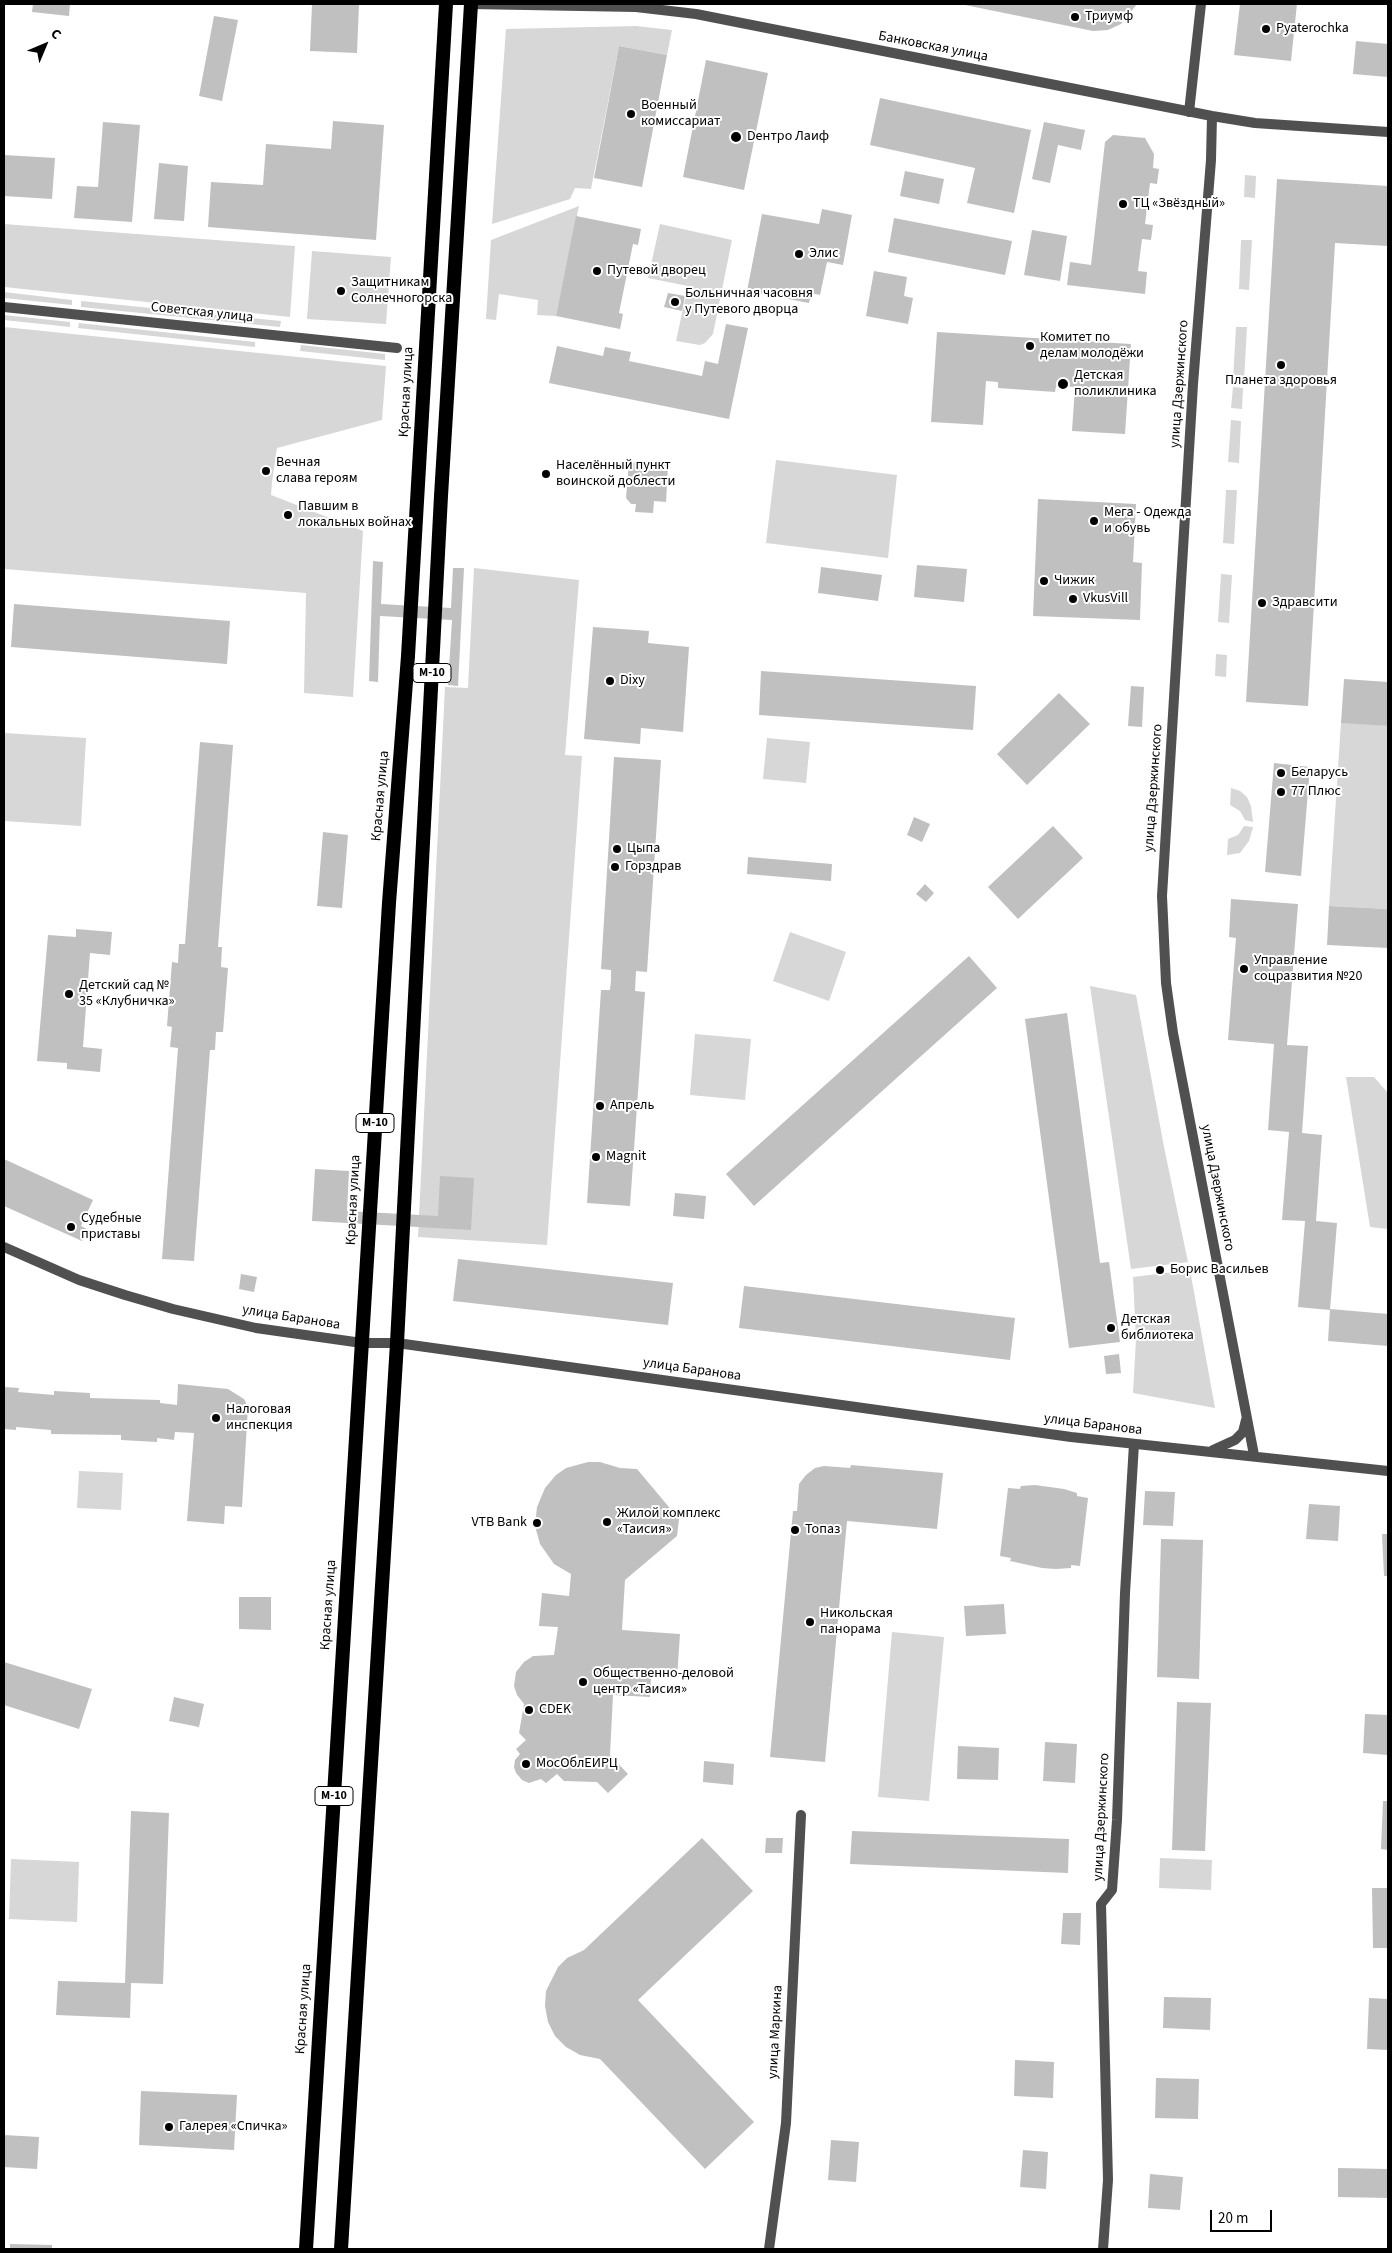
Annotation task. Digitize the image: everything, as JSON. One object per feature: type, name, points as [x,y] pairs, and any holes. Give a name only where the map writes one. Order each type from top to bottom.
[{"type":"highway","name":"Красная улица","points":[[306,2249],[388,903],[408,656],[446,4]]},
{"type":"highway","name":"М-10","points":[[341,2249],[397,1343],[441,496],[471,4]]},
{"type":"street","name":"Банковская улица","points":[[471,4],[636,7],[696,14],[1212,116],[1255,123],[1388,132]]},
{"type":"street","points":[[1189,112],[1200,4]]},
{"type":"street","name":"улица Дзержинского","points":[[1212,116],[1211,160],[1193,384],[1162,896],[1166,983],[1173,1034],[1254,1455]]},
{"type":"street","name":"Советская улица","points":[[4,307],[397,348]]},
{"type":"street","name":"улица Баранова","points":[[4,1247],[79,1280],[173,1309],[256,1328],[362,1343],[397,1343],[1134,1444],[1254,1455],[1388,1471]]},
{"type":"street","points":[[1210,1451],[1235,1440],[1243,1432],[1247,1416]]},
{"type":"street","name":"улица Дзержинского","points":[[1102,2249],[1108,2180],[1101,1904],[1112,1890],[1117,1820],[1125,1593],[1134,1444]]},
{"type":"street","name":"улица Маркина","points":[[769,2249],[786,2123],[800,1815]]},
{"type":"shaded area","points":[[636,26],[672,30],[667,55],[619,46],[591,189],[575,188],[570,199],[492,224],[506,29]]},
{"type":"shaded area","points":[[1245,175],[1256,176],[1255,198],[1244,197]]},
{"type":"shaded area","points":[[579,206],[556,316],[537,315],[538,300],[499,294],[496,320],[486,319],[491,240]]},
{"type":"shaded area","points":[[4,224],[295,246],[290,317],[4,287]]},
{"type":"shaded area","points":[[660,224],[732,240],[713,334],[705,343],[700,345],[676,341],[688,286],[648,278]]},
{"type":"shaded area","points":[[1241,240],[1252,240],[1249,290],[1239,289]]},
{"type":"shaded area","points":[[312,251],[391,257],[386,324],[307,319]]},
{"type":"shaded area","points":[[4,292],[72,300],[72,305],[4,298]]},
{"type":"shaded area","points":[[81,301],[281,321],[280,327],[81,307]]},
{"type":"shaded area","points":[[4,315],[70,322],[70,327],[4,320]]},
{"type":"shaded area","points":[[79,323],[255,342],[255,347],[78,328]]},
{"type":"shaded area","points":[[4,327],[386,366],[382,420],[277,448],[272,482],[271,495],[363,531],[353,697],[304,693],[306,593],[4,569]]},
{"type":"shaded area","points":[[1236,327],[1247,327],[1244,380],[1233,380]]},
{"type":"shaded area","points":[[301,345],[385,354],[385,360],[300,351]]},
{"type":"shaded area","points":[[1233,387],[1243,388],[1242,409],[1231,408]]},
{"type":"shaded area","points":[[1231,420],[1241,421],[1239,463],[1228,462]]},
{"type":"shaded area","points":[[776,460],[897,475],[888,558],[766,543]]},
{"type":"shaded area","points":[[1226,490],[1237,490],[1234,544],[1223,543]]},
{"type":"shaded area","points":[[474,568],[579,580],[565,755],[582,756],[547,1245],[418,1237],[445,687],[468,688]]},
{"type":"shaded area","points":[[1221,574],[1232,575],[1229,623],[1218,622]]},
{"type":"shaded area","points":[[1216,654],[1227,655],[1226,677],[1215,676]]},
{"type":"shaded area","points":[[1341,722],[1388,726],[1388,909],[1329,906]]},
{"type":"shaded area","points":[[4,733],[86,738],[81,826],[4,821]]},
{"type":"shaded area","points":[[767,738],[810,742],[806,783],[763,779]]},
{"type":"shaded area","points":[[1231,788],[1240,791],[1247,797],[1251,806],[1253,822],[1245,820],[1240,811],[1230,805]]},
{"type":"shaded area","points":[[1244,826],[1253,827],[1249,841],[1240,853],[1227,855],[1228,839],[1238,835]]},
{"type":"shaded area","points":[[790,932],[846,952],[829,1001],[773,981]]},
{"type":"shaded area","points":[[1090,986],[1136,995],[1164,1147],[1188,1262],[1131,1269]]},
{"type":"shaded area","points":[[695,1034],[751,1039],[745,1100],[690,1095]]},
{"type":"shaded area","points":[[1346,1077],[1374,1077],[1388,1093],[1388,1229],[1370,1227]]},
{"type":"shaded area","points":[[1190,1270],[1215,1408],[1133,1393],[1136,1339],[1133,1277]]},
{"type":"shaded area","points":[[79,1471],[123,1473],[121,1510],[77,1508]]},
{"type":"shaded area","points":[[892,1632],[944,1637],[929,1801],[878,1797]]},
{"type":"shaded area","points":[[1160,1858],[1212,1860],[1211,1890],[1159,1888]]},
{"type":"shaded area","points":[[11,1859],[79,1862],[77,1922],[9,1919]]},
{"type":"building","points":[[33,4],[70,4],[69,16],[32,12]]},
{"type":"building","points":[[312,4],[359,4],[357,53],[310,51]]},
{"type":"building","name":"Триумф","points":[[960,4],[1137,4],[1121,24],[1108,30],[1093,31]]},
{"type":"building","name":"Pyaterochka","points":[[1240,4],[1297,4],[1291,61],[1234,55]]},
{"type":"building","points":[[214,16],[238,20],[222,101],[199,96]]},
{"type":"building","points":[[1356,41],[1388,44],[1388,77],[1353,74]]},
{"type":"building","name":"Военный комиссариат","points":[[619,46],[667,55],[642,187],[594,178]]},
{"type":"building","points":[[706,60],[768,73],[744,190],[683,177]]},
{"type":"building","points":[[880,98],[1031,130],[1014,213],[967,203],[975,168],[870,145]]},
{"type":"building","points":[[333,121],[384,125],[376,240],[208,227],[211,182],[263,185],[266,144],[331,149]]},
{"type":"building","points":[[103,122],[140,125],[132,222],[74,218],[77,186],[98,187]]},
{"type":"building","points":[[1044,122],[1085,130],[1081,150],[1058,145],[1050,183],[1032,179]]},
{"type":"building","name":"ТЦ «Звёздный»","points":[[1113,135],[1145,138],[1154,154],[1153,168],[1159,169],[1157,184],[1150,183],[1145,224],[1153,225],[1151,240],[1142,239],[1138,271],[1147,272],[1145,294],[1067,285],[1070,262],[1091,265],[1105,142]]},
{"type":"building","points":[[4,155],[55,158],[52,199],[4,196]]},
{"type":"building","points":[[159,163],[188,166],[184,221],[154,219]]},
{"type":"building","points":[[905,171],[944,179],[939,204],[900,196]]},
{"type":"building","points":[[1277,179],[1388,186],[1388,246],[1335,243],[1308,706],[1246,702]]},
{"type":"building","name":"Элис","points":[[822,209],[852,215],[843,265],[827,262],[820,295],[811,293],[809,303],[747,291],[762,214],[819,224]]},
{"type":"building","name":"Путевой дворец","points":[[576,216],[641,229],[638,245],[633,244],[619,313],[623,314],[620,329],[556,316]]},
{"type":"building","points":[[894,218],[1012,241],[1005,275],[888,252]]},
{"type":"building","points":[[1032,230],[1067,236],[1060,281],[1024,275]]},
{"type":"building","points":[[874,271],[907,277],[904,296],[913,298],[908,324],[866,316]]},
{"type":"building","name":"Больничная часовня у Путевого дворца","points":[[668,293],[685,296],[682,311],[664,307]]},
{"type":"building","points":[[726,324],[748,328],[729,419],[549,383],[557,346],[603,356],[605,347],[631,352],[629,361],[702,376],[705,361],[718,364]]},
{"type":"building","name":"Детская поликлиника","points":[[937,332],[1131,344],[1125,434],[1072,431],[1075,387],[1056,386],[1055,392],[998,388],[998,382],[986,381],[983,425],[931,422]]},
{"type":"building","points":[[629,462],[668,465],[666,502],[654,501],[653,513],[635,512],[636,504],[631,504],[626,498]]},
{"type":"building","points":[[1038,499],[1136,504],[1133,562],[1142,563],[1140,620],[1033,616]]},
{"type":"building","points":[[373,561],[383,562],[381,604],[451,608],[453,568],[464,568],[458,686],[448,685],[452,620],[380,616],[378,682],[369,681]]},
{"type":"building","points":[[917,565],[967,569],[964,602],[914,597]]},
{"type":"building","points":[[821,567],[882,575],[878,601],[818,593]]},
{"type":"building","points":[[14,604],[230,621],[227,664],[11,647]]},
{"type":"building","points":[[593,627],[649,631],[648,643],[689,647],[683,732],[641,728],[640,744],[584,739]]},
{"type":"building","points":[[761,671],[976,686],[973,730],[759,715]]},
{"type":"building","points":[[1344,679],[1388,682],[1388,726],[1341,723]]},
{"type":"building","points":[[1131,686],[1144,687],[1142,727],[1128,726]]},
{"type":"building","points":[[1059,693],[1090,724],[1027,785],[997,754]]},
{"type":"building","points":[[200,742],[233,745],[218,947],[222,947],[221,967],[228,968],[223,1032],[216,1032],[215,1050],[210,1050],[194,1261],[162,1259],[178,1048],[170,1047],[172,1027],[167,1026],[172,962],[178,963],[179,944],[185,944]]},
{"type":"building","points":[[614,757],[661,760],[647,972],[636,971],[635,991],[645,992],[630,1206],[587,1203],[601,990],[610,990],[611,980],[611,970],[601,969]]},
{"type":"building","points":[[1274,763],[1310,767],[1301,876],[1265,872]]},
{"type":"building","points":[[914,817],[930,824],[922,842],[907,835]]},
{"type":"building","points":[[1053,826],[1083,858],[1018,919],[988,887]]},
{"type":"building","points":[[323,832],[348,835],[342,908],[317,906]]},
{"type":"building","points":[[748,857],[832,864],[831,881],[747,874]]},
{"type":"building","points":[[925,884],[934,893],[926,902],[916,894]]},
{"type":"building","points":[[1231,899],[1298,904],[1287,1045],[1308,1046],[1302,1133],[1322,1135],[1316,1221],[1337,1223],[1330,1310],[1298,1307],[1305,1221],[1282,1220],[1289,1132],[1268,1130],[1274,1044],[1228,1040],[1236,938],[1229,937]]},
{"type":"building","points":[[1329,906],[1388,909],[1388,948],[1327,945]]},
{"type":"building","points":[[76,929],[112,932],[110,955],[90,953],[83,1047],[102,1049],[100,1072],[67,1069],[67,1063],[37,1061],[48,935],[76,937]]},
{"type":"building","points":[[969,956],[997,988],[754,1206],[726,1174]]},
{"type":"building","points":[[1067,1013],[1100,1263],[1109,1262],[1120,1342],[1069,1348],[1025,1019]]},
{"type":"building","points":[[4,1159],[93,1200],[81,1226],[87,1229],[82,1241],[4,1206]]},
{"type":"building","points":[[315,1169],[349,1171],[347,1211],[438,1216],[440,1176],[474,1178],[471,1230],[312,1221]]},
{"type":"building","points":[[675,1193],[706,1196],[704,1219],[673,1216]]},
{"type":"building","points":[[458,1259],[673,1283],[668,1325],[453,1301]]},
{"type":"building","points":[[241,1274],[257,1277],[254,1292],[239,1289]]},
{"type":"building","points":[[744,1286],[1015,1318],[1010,1360],[739,1328]]},
{"type":"building","points":[[1330,1309],[1388,1314],[1388,1346],[1328,1341]]},
{"type":"building","points":[[1119,1354],[1121,1373],[1106,1374],[1104,1356]]},
{"type":"building","points":[[178,1384],[228,1389],[244,1399],[248,1407],[242,1507],[225,1506],[224,1524],[187,1521],[194,1433],[175,1432],[174,1440],[157,1438],[157,1442],[121,1440],[121,1435],[51,1434],[51,1430],[16,1427],[16,1430],[4,1429],[4,1387],[19,1388],[18,1392],[54,1395],[54,1391],[90,1393],[90,1398],[160,1400],[160,1403],[177,1405]]},
{"type":"building","name":"Общественно-деловой центр «Таисия»","points":[[588,1462],[600,1462],[620,1468],[637,1469],[679,1519],[677,1536],[625,1580],[622,1630],[680,1634],[677,1678],[651,1678],[650,1697],[613,1695],[610,1755],[628,1774],[608,1793],[597,1782],[564,1781],[557,1774],[546,1783],[541,1779],[529,1783],[522,1780],[514,1767],[515,1760],[520,1754],[516,1749],[526,1740],[519,1733],[524,1704],[517,1695],[514,1686],[516,1672],[524,1662],[533,1656],[554,1655],[558,1627],[539,1626],[542,1593],[569,1596],[571,1574],[554,1564],[540,1544],[535,1526],[537,1507],[545,1488],[556,1475],[566,1468]]},
{"type":"building","name":"Никольская панорама","points":[[851,1465],[943,1473],[937,1529],[847,1521],[825,1762],[770,1757],[793,1511],[797,1511],[799,1484],[815,1468],[824,1466],[850,1468]]},
{"type":"building","points":[[1035,1485],[1064,1489],[1077,1493],[1077,1496],[1088,1498],[1080,1566],[1071,1565],[1071,1568],[1056,1569],[1042,1568],[1010,1561],[1011,1558],[1000,1556],[1008,1488],[1020,1489],[1021,1486]]},
{"type":"building","points":[[1145,1491],[1175,1492],[1173,1526],[1143,1525]]},
{"type":"building","points":[[1309,1504],[1340,1506],[1338,1541],[1306,1539]]},
{"type":"building","points":[[1382,1534],[1388,1534],[1388,1576],[1384,1576]]},
{"type":"building","points":[[1161,1539],[1203,1540],[1199,1679],[1157,1677]]},
{"type":"building","points":[[239,1597],[271,1597],[271,1630],[239,1629]]},
{"type":"building","points":[[1004,1604],[1006,1634],[966,1636],[964,1606]]},
{"type":"building","points":[[4,1662],[92,1689],[79,1729],[4,1705]]},
{"type":"building","points":[[174,1697],[204,1704],[199,1727],[169,1721]]},
{"type":"building","points":[[1177,1702],[1211,1703],[1205,1851],[1172,1850]]},
{"type":"building","points":[[1365,1714],[1388,1715],[1388,1755],[1363,1753]]},
{"type":"building","points":[[1045,1742],[1077,1744],[1075,1783],[1043,1781]]},
{"type":"building","points":[[958,1746],[999,1748],[998,1780],[957,1779]]},
{"type":"building","points":[[704,1761],[734,1764],[733,1785],[703,1782]]},
{"type":"building","points":[[1383,1801],[1388,1801],[1388,1850],[1381,1849]]},
{"type":"building","points":[[131,1811],[169,1813],[163,1984],[131,1983],[130,2018],[56,2015],[58,1981],[125,1983]]},
{"type":"building","points":[[852,1831],[1069,1839],[1068,1873],[850,1864]]},
{"type":"building","points":[[702,1838],[753,1891],[638,2000],[754,2122],[705,2169],[600,2059],[580,2055],[566,2047],[555,2036],[548,2022],[545,2006],[546,1991],[558,1967],[567,1958],[584,1950]]},
{"type":"building","points":[[766,1838],[783,1838],[782,1853],[765,1853]]},
{"type":"building","points":[[1372,1888],[1388,1888],[1388,1948],[1373,1948]]},
{"type":"building","points":[[1063,1913],[1081,1913],[1080,1945],[1061,1944]]},
{"type":"building","points":[[1164,1997],[1211,1998],[1210,2030],[1163,2028]]},
{"type":"building","points":[[1369,1998],[1388,1999],[1388,2050],[1367,2049]]},
{"type":"building","points":[[1015,2060],[1054,2062],[1053,2098],[1014,2096]]},
{"type":"building","points":[[1156,2078],[1199,2079],[1198,2119],[1155,2118]]},
{"type":"building","points":[[141,2091],[237,2095],[234,2150],[139,2145]]},
{"type":"building","points":[[4,2135],[39,2137],[37,2169],[4,2167]]},
{"type":"building","points":[[831,2140],[859,2142],[856,2182],[828,2180]]},
{"type":"building","points":[[1023,2150],[1048,2152],[1046,2189],[1020,2187]]},
{"type":"building","points":[[1338,2168],[1388,2169],[1388,2198],[1338,2197]]},
{"type":"building","points":[[1150,2174],[1183,2177],[1180,2210],[1148,2208]]},
{"type":"building","points":[[10,2244],[52,2245],[52,2249],[10,2249]]},
{"type":"place","name":"Триумф","points":[[1075,17]]},
{"type":"place","name":"Pyaterochka","points":[[1266,29]]},
{"type":"place","name":"Военный комиссариат","points":[[631,114]]},
{"type":"place","name":"Dентро Лаиф","points":[[736,137]]},
{"type":"place","name":"ТЦ «Звёздный»","points":[[1123,204]]},
{"type":"place","name":"Элис","points":[[799,254]]},
{"type":"place","name":"Путевой дворец","points":[[597,271]]},
{"type":"place","name":"Защитникам Солнечногорска","points":[[341,291]]},
{"type":"place","name":"Больничная часовня у Путевого дворца","points":[[675,302]]},
{"type":"place","name":"Комитет по делам молодёжи","points":[[1030,346]]},
{"type":"place","name":"Планета здоровья","points":[[1281,365]]},
{"type":"place","name":"Детская поликлиника","points":[[1063,384]]},
{"type":"place","name":"Вечная слава героям","points":[[266,471]]},
{"type":"place","name":"Населённый пункт воинской доблести","points":[[546,474]]},
{"type":"place","name":"Павшим в локальных войнах","points":[[288,515]]},
{"type":"place","name":"Мега - Одежда и обувь","points":[[1094,521]]},
{"type":"place","name":"Чижик","points":[[1044,581]]},
{"type":"place","name":"VkusVill","points":[[1073,599]]},
{"type":"place","name":"Здравсити","points":[[1262,603]]},
{"type":"place","name":"Dixy","points":[[610,681]]},
{"type":"place","name":"Беларусь","points":[[1281,773]]},
{"type":"place","name":"77 Плюс","points":[[1281,792]]},
{"type":"place","name":"Цыпа","points":[[617,849]]},
{"type":"place","name":"Горздрав","points":[[615,867]]},
{"type":"place","name":"Управление соцразвития №20","points":[[1244,969]]},
{"type":"place","name":"Детский сад № 35 «Клубничка»","points":[[69,994]]},
{"type":"place","name":"Апрель","points":[[600,1106]]},
{"type":"place","name":"Magnit","points":[[596,1157]]},
{"type":"place","name":"Судебные приставы","points":[[71,1227]]},
{"type":"place","name":"Борис Васильев","points":[[1160,1270]]},
{"type":"place","name":"Детская библиотека","points":[[1111,1328]]},
{"type":"place","name":"Налоговая инспекция","points":[[216,1418]]},
{"type":"place","name":"Жилой комплекс «Таисия»","points":[[607,1522]]},
{"type":"place","name":"VTB Bank","points":[[537,1523]]},
{"type":"place","name":"Топаз","points":[[795,1530]]},
{"type":"place","name":"Никольская панорама","points":[[810,1622]]},
{"type":"place","name":"Общественно-деловой центр «Таисия»","points":[[583,1682]]},
{"type":"place","name":"CDEK","points":[[529,1710]]},
{"type":"place","name":"МосОблЕИРЦ","points":[[526,1764]]},
{"type":"place","name":"Галерея «Спичка»","points":[[169,2127]]}]
